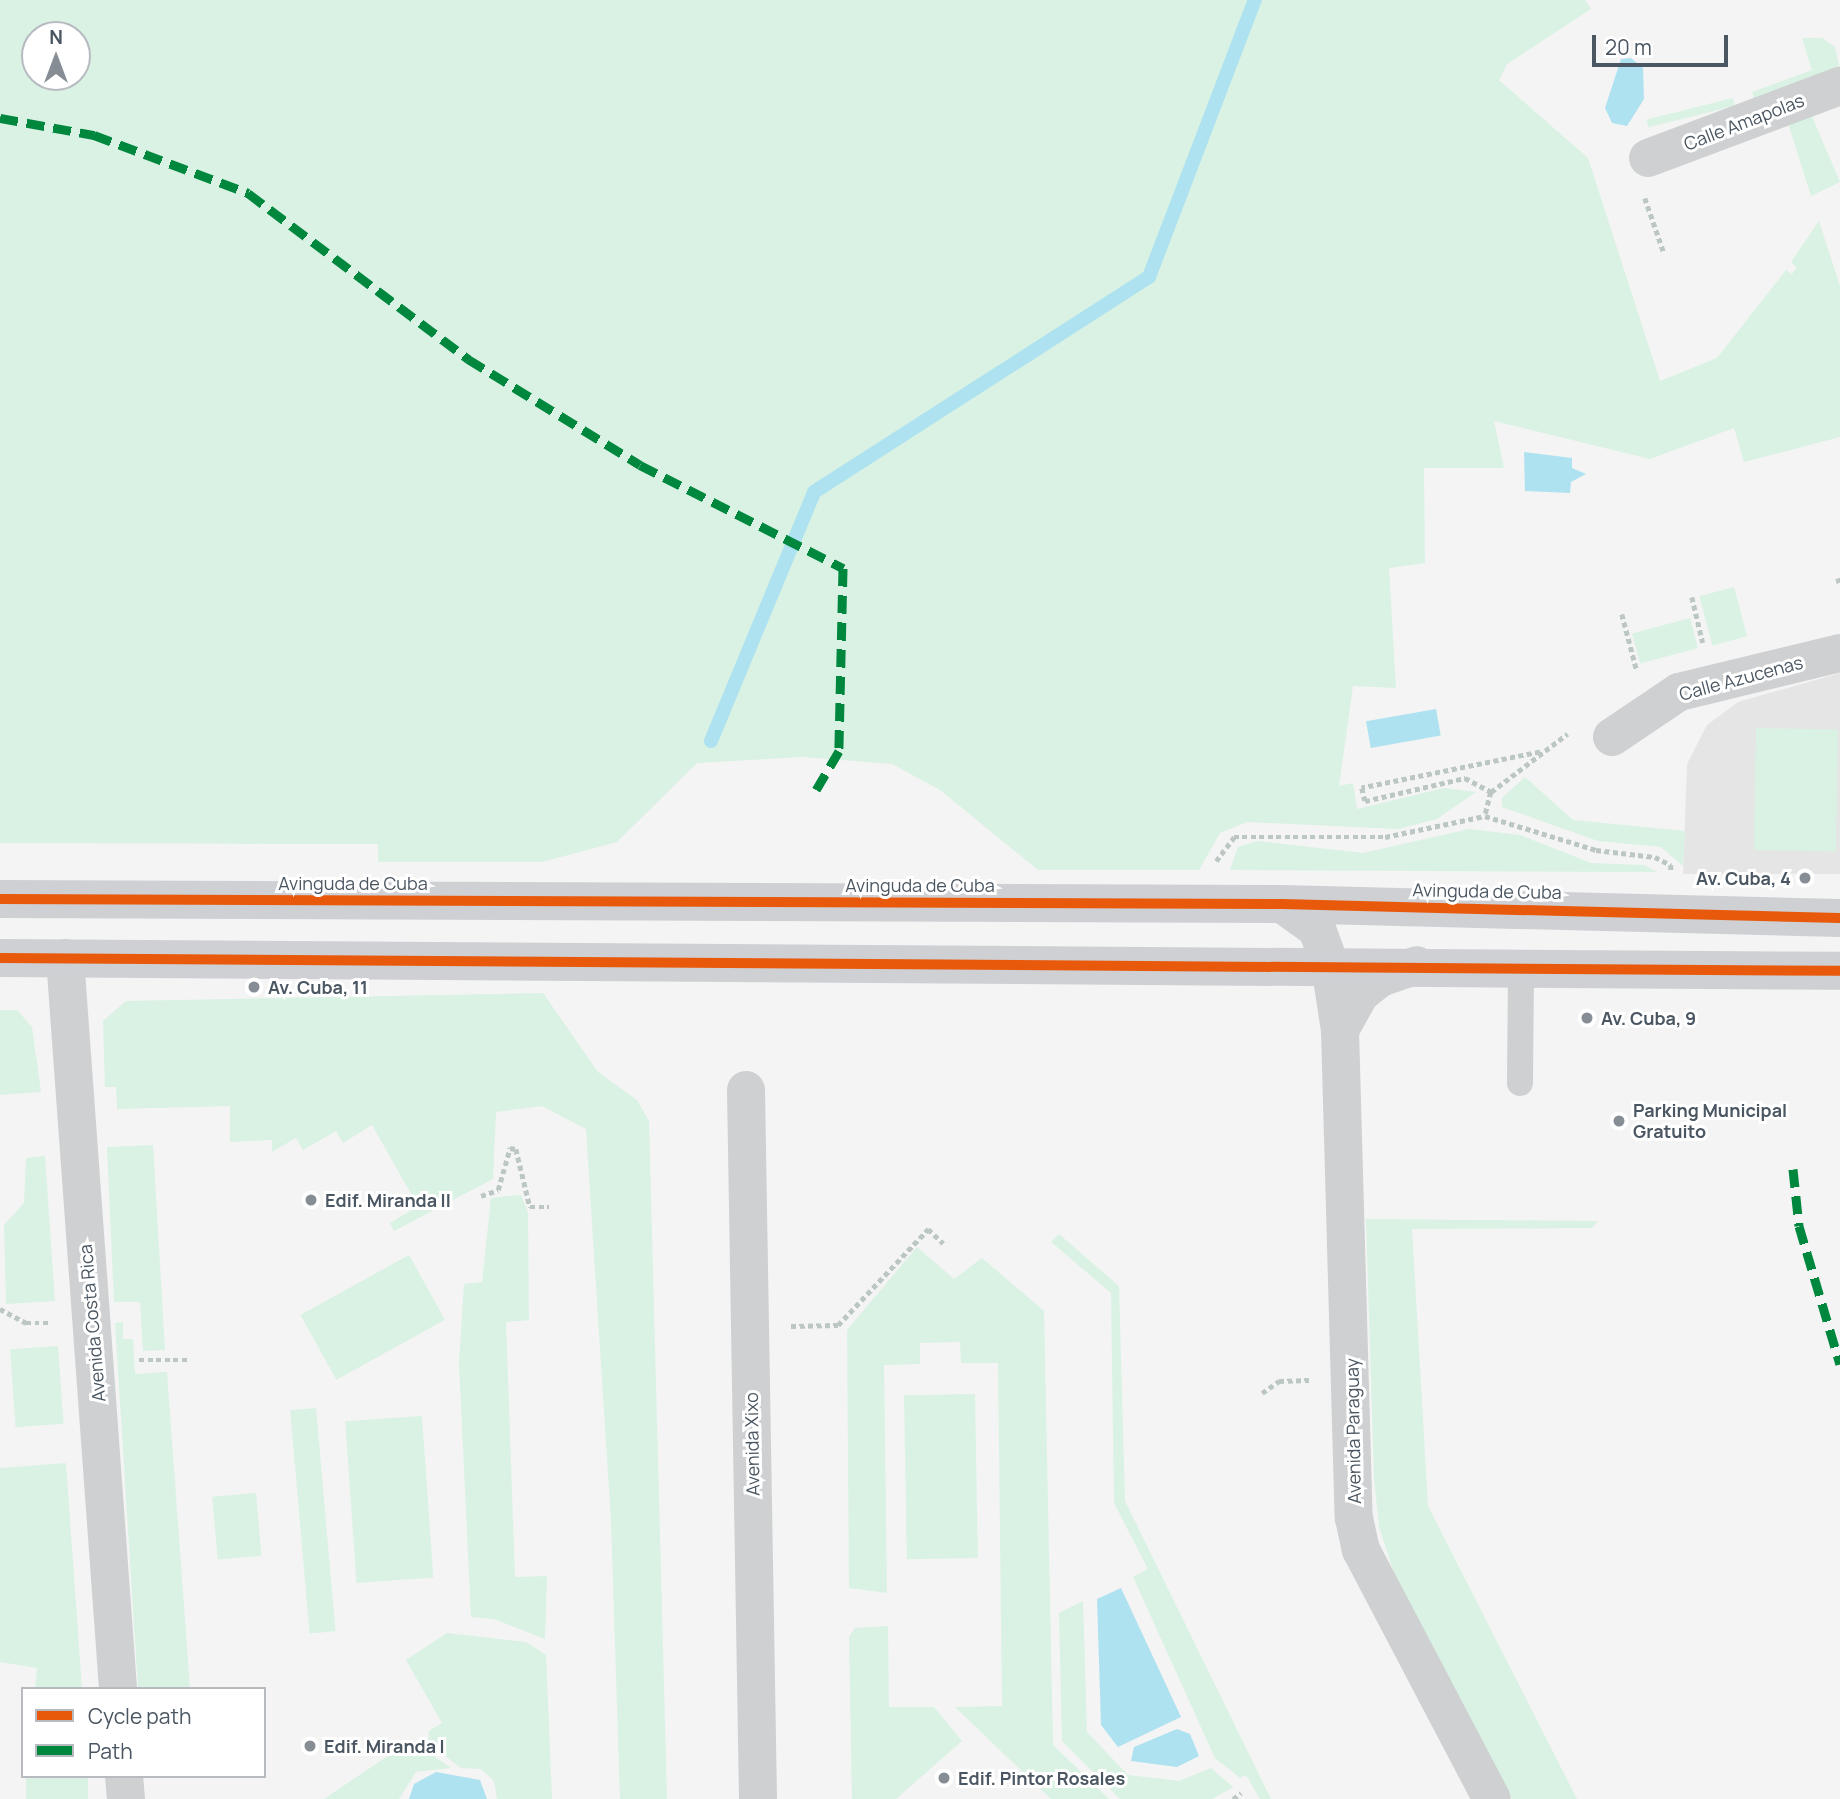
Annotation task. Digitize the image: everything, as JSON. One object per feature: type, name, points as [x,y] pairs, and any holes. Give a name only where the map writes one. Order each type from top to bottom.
[{"type":"main road","name":"Avinguda de Cuba","points":[[0,899],[1282,904],[1840,918]]},
{"type":"main road","points":[[0,958],[1420,964],[1840,971]]},
{"type":"street","name":"Calle Amapolas","points":[[1648,158],[1840,86]]},
{"type":"street","name":"Calle Azucenas","points":[[1612,737],[1679,692],[1840,653]]},
{"type":"street","name":"Avenida Paraguay","points":[[1282,904],[1317,929],[1330,965],[1340,1030],[1357,1528],[1361,1550],[1492,1799]]},
{"type":"street","name":"Avenida Costa Rica","points":[[65,958],[118,1687]]},
{"type":"street","points":[[1340,1030],[1360,994],[1380,978],[1420,964]]},
{"type":"street","name":"Avenida Xixo","points":[[746,1090],[758,1799]]},
{"type":"street","points":[[124,1778],[126,1799]]},
{"type":"lane","points":[[1520,1083],[1521,966]]},
{"type":"path","points":[[1648,158],[1644,205],[1664,253]]},
{"type":"path","points":[[1838,578],[1840,584]]},
{"type":"path","points":[[1622,614],[1649,712]]},
{"type":"path","points":[[1485,816],[1490,792],[1567,734]]},
{"type":"path","points":[[1490,792],[1465,778],[1364,801],[1362,788],[1540,752]]},
{"type":"path","points":[[1212,904],[1218,853],[1234,837],[1385,838],[1485,816],[1596,850],[1671,865],[1671,913]]},
{"type":"path","points":[[481,1196],[498,1190],[510,1148],[516,1149],[527,1201],[549,1207]]},
{"type":"path","points":[[750,1326],[838,1325],[928,1229],[943,1243]]},
{"type":"path","points":[[0,1309],[26,1323],[56,1323]]},
{"type":"path","points":[[138,1350],[139,1362],[190,1360]]},
{"type":"path","points":[[1233,1799],[1241,1793]]},
{"type":"shaded area","points":[[1840,673],[1840,874],[1683,874],[1687,764],[1707,725],[1738,702]]},
{"type":"green space","points":[[0,0],[1585,0],[1591,9],[1507,64],[1499,80],[1588,158],[1660,381],[1717,358],[1786,270],[1792,274],[1797,268],[1791,262],[1819,221],[1840,286],[1840,437],[1744,462],[1734,428],[1650,459],[1494,421],[1504,468],[1424,468],[1425,563],[1389,568],[1396,688],[1353,686],[1339,786],[1353,783],[1357,809],[1444,788],[1476,792],[1437,819],[1398,829],[1247,822],[1220,833],[1199,870],[1038,870],[940,790],[892,764],[804,757],[697,763],[617,842],[542,862],[378,862],[378,844],[0,843]]},
{"type":"green space","points":[[1802,38],[1822,38],[1835,47],[1840,69],[1754,99],[1752,92],[1812,70]]},
{"type":"green space","points":[[1733,98],[1735,106],[1649,127],[1647,120]]},
{"type":"green space","points":[[1811,114],[1840,182],[1811,196],[1788,123]]},
{"type":"green space","points":[[1734,587],[1747,636],[1712,646],[1699,596]]},
{"type":"green space","points":[[1690,618],[1698,648],[1640,663],[1632,634]]},
{"type":"green space","points":[[1756,728],[1838,729],[1836,851],[1754,850]]},
{"type":"green space","points":[[1525,777],[1573,820],[1685,831],[1683,866],[1661,847],[1598,841],[1502,807],[1502,798]]},
{"type":"green space","points":[[1469,829],[1520,835],[1591,863],[1644,865],[1657,872],[1230,870],[1238,847],[1257,841],[1363,853]]},
{"type":"green space","points":[[543,993],[598,1072],[637,1100],[649,1121],[667,1799],[620,1799],[611,1521],[586,1129],[542,1106],[496,1112],[493,1179],[394,1231],[390,1223],[418,1206],[372,1125],[343,1143],[336,1131],[303,1150],[296,1138],[272,1152],[272,1140],[230,1142],[230,1106],[117,1109],[116,1087],[105,1087],[103,1021],[126,1001]]},
{"type":"green space","points":[[0,1010],[17,1010],[32,1027],[41,1092],[0,1095]]},
{"type":"green space","points":[[153,1145],[165,1350],[143,1351],[140,1302],[114,1302],[107,1147]]},
{"type":"green space","points":[[45,1156],[55,1301],[6,1304],[4,1225],[24,1203],[26,1158]]},
{"type":"green space","points":[[521,1195],[528,1213],[529,1320],[506,1322],[515,1577],[547,1576],[545,1639],[494,1619],[471,1617],[459,1363],[464,1284],[482,1282],[491,1198]]},
{"type":"green space","points":[[1366,1219],[1598,1221],[1592,1228],[1412,1229],[1428,1506],[1577,1799],[1512,1799],[1396,1579],[1379,1527],[1374,1478]]},
{"type":"green space","points":[[1059,1234],[1119,1286],[1125,1501],[1271,1799],[1260,1799],[1246,1775],[1240,1778],[1215,1758],[1133,1577],[1148,1569],[1114,1503],[1111,1293],[1051,1242]]},
{"type":"green space","points":[[917,1247],[954,1279],[982,1258],[1044,1311],[1053,1745],[1109,1799],[1051,1799],[955,1707],[1002,1706],[998,1363],[961,1363],[960,1342],[920,1343],[920,1364],[884,1365],[887,1593],[849,1588],[847,1330]]},
{"type":"green space","points":[[409,1255],[445,1320],[336,1380],[301,1315]]},
{"type":"green space","points":[[123,1322],[123,1339],[133,1339],[135,1374],[167,1372],[190,1687],[138,1687],[115,1323]]},
{"type":"green space","points":[[58,1346],[63,1424],[16,1427],[10,1349]]},
{"type":"green space","points":[[975,1394],[978,1558],[907,1559],[904,1395]]},
{"type":"green space","points":[[316,1408],[336,1631],[310,1633],[290,1410]]},
{"type":"green space","points":[[422,1416],[433,1578],[356,1583],[345,1421]]},
{"type":"green space","points":[[66,1463],[82,1687],[35,1687],[37,1668],[0,1662],[0,1468]]},
{"type":"green space","points":[[256,1493],[261,1556],[218,1560],[212,1497]]},
{"type":"green space","points":[[1083,1601],[1087,1732],[1128,1775],[1179,1781],[1211,1768],[1233,1787],[1212,1799],[1120,1799],[1062,1741],[1059,1613]]},
{"type":"green space","points":[[888,1626],[889,1707],[934,1707],[962,1741],[896,1799],[852,1799],[849,1637],[855,1628]]},
{"type":"green space","points":[[447,1633],[526,1642],[546,1655],[552,1799],[497,1799],[494,1781],[481,1769],[461,1768],[428,1743],[429,1731],[442,1723],[406,1660]]},
{"type":"green space","points":[[404,1745],[409,1753],[421,1747],[451,1768],[416,1772],[399,1799],[324,1799]]},
{"type":"green space","points":[[26,1778],[88,1778],[88,1799],[26,1799]]},
{"type":"water","points":[[1631,58],[1643,68],[1644,99],[1627,126],[1612,123],[1605,108],[1621,59]]},
{"type":"water","points":[[1524,452],[1572,458],[1572,468],[1586,474],[1571,482],[1570,493],[1525,491]]},
{"type":"water","points":[[1436,709],[1441,736],[1371,748],[1366,721]]},
{"type":"water","points":[[1121,1588],[1181,1717],[1118,1747],[1101,1725],[1097,1599]]},
{"type":"water","points":[[1177,1729],[1190,1734],[1199,1756],[1177,1767],[1131,1761],[1134,1747]]},
{"type":"water","points":[[436,1772],[480,1780],[487,1799],[409,1799],[414,1784]]},
{"type":"waterway","points":[[711,741],[814,492],[1149,277],[1255,0]]},
{"type":"marked path","points":[[0,118],[94,135],[248,193],[468,359],[640,465],[843,568],[839,751],[816,790]]},
{"type":"marked path","points":[[1793,1169],[1799,1226],[1840,1364]]},
{"type":"cycle path","points":[[0,899],[1282,904],[1840,918]]},
{"type":"cycle path","points":[[0,958],[1840,971]]},
{"type":"place","name":"Av. Cuba, 4","points":[[1805,878]]},
{"type":"place","name":"Av. Cuba, 11","points":[[254,987]]},
{"type":"place","name":"Av. Cuba, 9","points":[[1587,1018]]},
{"type":"place","name":"Parking Municipal Gratuito","points":[[1619,1121]]},
{"type":"place","name":"Edif. Miranda II","points":[[311,1200]]},
{"type":"place","name":"Edif. Miranda I","points":[[310,1746]]},
{"type":"place","name":"Edif. Pintor Rosales","points":[[944,1778]]}]
